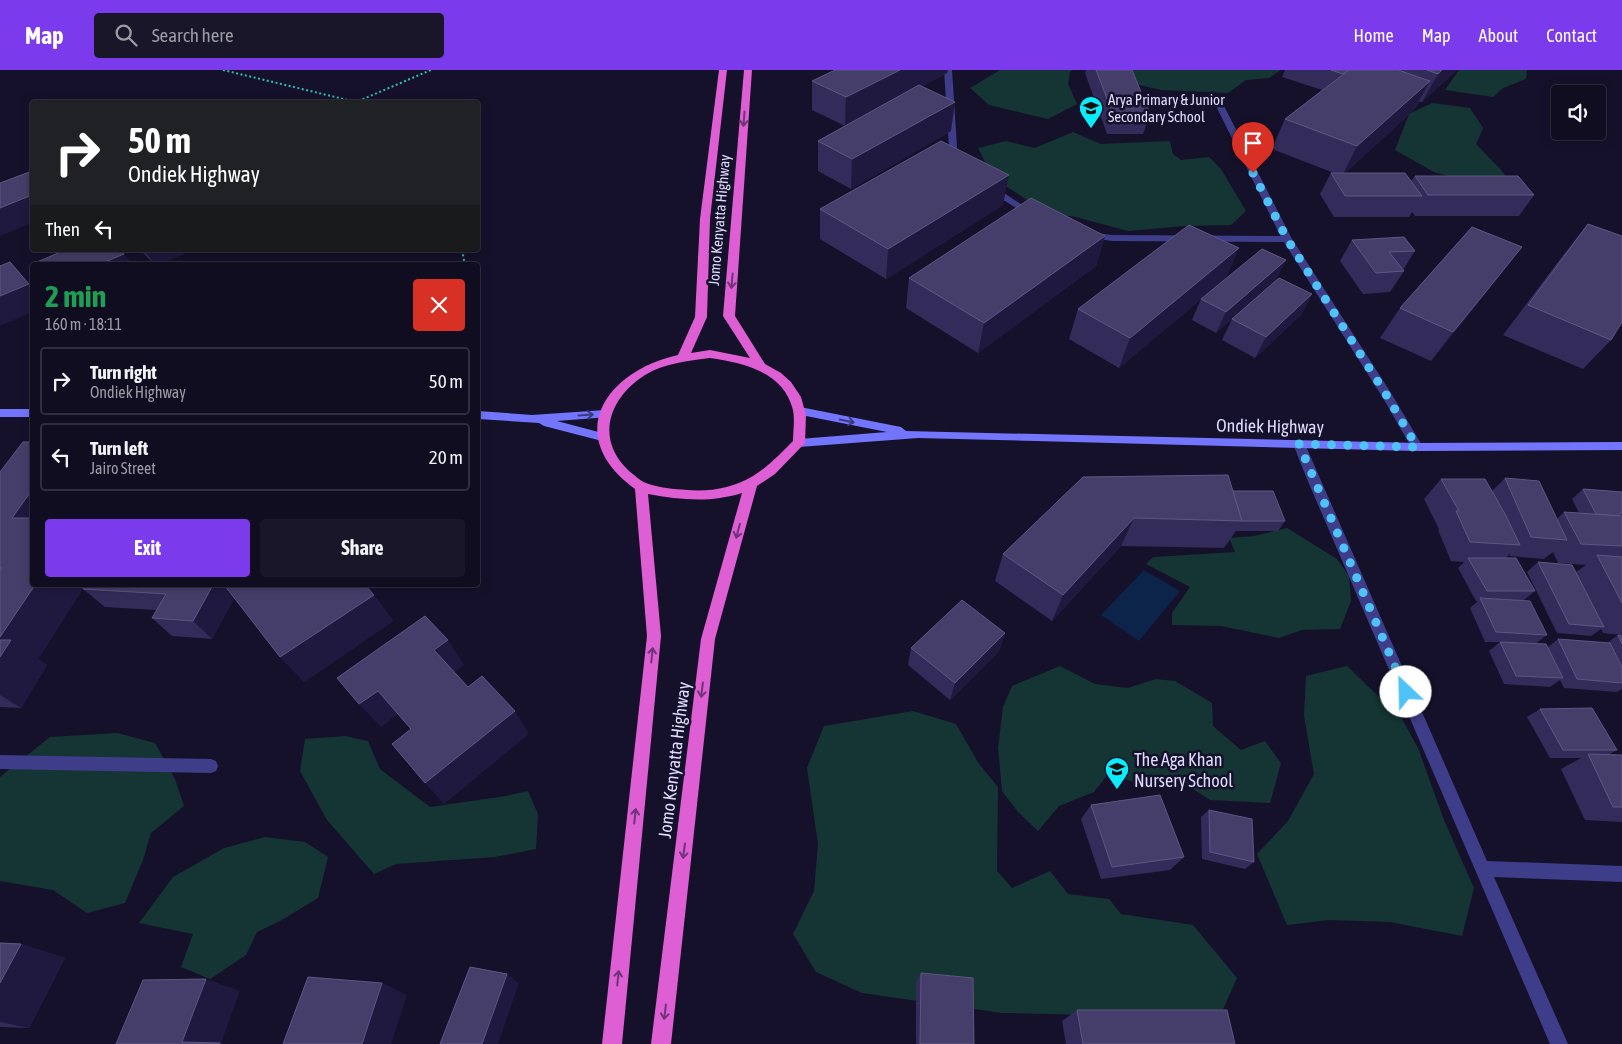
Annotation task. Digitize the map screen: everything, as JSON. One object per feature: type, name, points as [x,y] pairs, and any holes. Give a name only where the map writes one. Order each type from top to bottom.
[{"type":"highway","name":"Jomo Kenyatta Highway","points":[[683,357],[701,317],[705,219],[723,70]]},
{"type":"highway","name":"Jomo Kenyatta Highway","points":[[748,70],[729,316],[759,364]]},
{"type":"highway","name":"Jomo Kenyatta Highway","points":[[602,437],[605,414],[617,392],[635,376],[658,364],[683,357],[710,354],[735,357],[759,364],[778,377],[792,393],[800,411],[799,443]]},
{"type":"highway","points":[[602,437],[606,451],[618,469],[641,486],[692,496],[722,494],[751,484],[773,470],[799,443]]},
{"type":"highway","name":"Jomo Kenyatta Highway","points":[[661,1044],[708,639],[751,484]]},
{"type":"highway","name":"Jomo Kenyatta Highway","points":[[612,1044],[654,636],[641,486]]},
{"type":"main road","name":"Ondiek Highway","points":[[800,411],[918,434]]},
{"type":"main road","points":[[0,413],[30,413]]},
{"type":"main road","points":[[480,415],[532,419],[605,414]]},
{"type":"main road","points":[[532,419],[602,437]]},
{"type":"main road","name":"Ondiek Highway","points":[[799,443],[918,434],[1417,447],[1622,446]]},
{"type":"street","points":[[948,70],[954,163],[963,171]]},
{"type":"street","points":[[1220,106],[1287,239],[1387,396],[1417,447]]},
{"type":"street","points":[[987,186],[1042,221]]},
{"type":"street","points":[[1079,234],[1112,238],[1287,239]]},
{"type":"street","points":[[1299,444],[1559,1044]]},
{"type":"street","points":[[0,762],[211,766]]},
{"type":"street","points":[[1484,869],[1622,874]]},
{"type":"path","points":[[223,70],[348,100]]},
{"type":"path","points":[[361,100],[431,70]]},
{"type":"green space","points":[[1000,70],[1073,70],[1070,72],[1068,84],[1077,104],[1048,119],[989,105],[970,88]]},
{"type":"green space","points":[[1125,70],[1281,70],[1269,78],[1246,80],[1228,93],[1161,90],[1135,84]]},
{"type":"green space","points":[[1459,70],[1527,70],[1526,79],[1503,88],[1493,97],[1445,90]]},
{"type":"green space","points":[[1432,103],[1470,108],[1483,128],[1476,144],[1502,171],[1520,197],[1434,172],[1395,150],[1409,114]]},
{"type":"green space","points":[[1073,132],[1101,144],[1170,141],[1173,154],[1181,160],[1209,157],[1221,169],[1246,211],[1231,225],[1185,226],[1128,231],[1076,217],[1046,212],[993,178],[978,148],[1006,141],[1035,148]]},
{"type":"green space","points":[[1287,528],[1337,559],[1349,576],[1351,601],[1340,629],[1302,630],[1279,638],[1221,626],[1172,625],[1172,613],[1190,587],[1146,564],[1153,557],[1235,552],[1229,538],[1254,536]]},
{"type":"green space","points":[[1060,666],[1095,684],[1128,688],[1156,679],[1175,681],[1212,703],[1213,726],[1241,750],[1265,741],[1281,763],[1270,803],[1210,800],[1188,786],[1150,788],[1109,773],[1094,792],[1059,806],[1038,831],[1018,812],[1002,791],[998,748],[1003,707],[1012,686]]},
{"type":"green space","points":[[1347,666],[1402,719],[1418,748],[1444,820],[1474,888],[1462,936],[1390,922],[1329,920],[1287,925],[1257,854],[1288,821],[1314,774],[1304,716],[1306,676]]},
{"type":"green space","points":[[913,711],[956,724],[979,764],[998,787],[997,871],[1012,888],[1050,871],[1068,894],[1109,899],[1121,914],[1193,925],[1237,978],[1217,1023],[1091,1015],[1002,1013],[862,993],[816,972],[793,934],[814,891],[818,844],[807,768],[824,726]]},
{"type":"green space","points":[[117,733],[155,743],[175,779],[184,806],[151,833],[143,860],[125,903],[87,913],[53,890],[0,881],[0,777],[50,737]]},
{"type":"green space","points":[[345,736],[368,741],[380,769],[430,807],[528,791],[538,814],[536,849],[495,857],[396,864],[374,874],[327,820],[300,771],[305,739]]},
{"type":"green space","points":[[265,837],[305,842],[328,857],[318,898],[280,921],[257,932],[246,955],[210,979],[181,967],[193,934],[139,923],[173,877],[224,848]]},
{"type":"water","points":[[1144,570],[1180,591],[1139,641],[1101,615]]},
{"type":"building","points":[[835,70],[900,70],[846,97],[812,81]]},
{"type":"building","points":[[1096,70],[1132,70],[1150,114],[1113,114]]},
{"type":"building","points":[[1331,70],[1348,70],[1343,74]]},
{"type":"building","points":[[1349,70],[1398,70],[1430,81],[1357,146],[1285,119]]},
{"type":"building","points":[[1427,70],[1442,70],[1438,74]]},
{"type":"building","points":[[919,85],[955,102],[852,159],[818,141]]},
{"type":"building","points":[[941,141],[1009,175],[888,249],[820,209]]},
{"type":"building","points":[[30,172],[30,196],[0,208],[0,183]]},
{"type":"building","points":[[1331,173],[1405,173],[1422,196],[1345,196]]},
{"type":"building","points":[[1415,176],[1518,176],[1534,195],[1428,195]]},
{"type":"building","points":[[1031,198],[1105,236],[984,323],[909,278]]},
{"type":"building","points":[[1588,224],[1622,236],[1622,322],[1611,340],[1528,305]]},
{"type":"building","points":[[1189,225],[1239,248],[1130,338],[1078,309]]},
{"type":"building","points":[[1472,227],[1522,247],[1453,332],[1400,308]]},
{"type":"building","points":[[1404,237],[1415,251],[1389,252],[1404,271],[1376,273],[1352,240]]},
{"type":"building","points":[[1262,249],[1286,260],[1226,312],[1201,299]]},
{"type":"building","points":[[60,252],[122,252],[124,254],[105,262],[37,262]]},
{"type":"building","points":[[10,262],[29,284],[0,296],[0,266]]},
{"type":"building","points":[[1279,278],[1312,294],[1266,337],[1232,319]]},
{"type":"building","points":[[23,442],[30,442],[30,493],[12,518],[30,518],[30,587],[34,587],[0,637],[0,570],[2,568],[0,568],[0,472]]},
{"type":"building","points":[[1228,475],[1242,521],[1134,518],[1063,595],[1003,554],[1083,477]]},
{"type":"building","points":[[1505,478],[1539,481],[1567,540],[1531,537]]},
{"type":"building","points":[[1441,479],[1485,479],[1520,545],[1470,542],[1456,511],[1459,511]]},
{"type":"building","points":[[1583,489],[1622,492],[1622,513],[1618,516],[1596,514]]},
{"type":"building","points":[[1233,491],[1273,491],[1285,521],[1242,521]]},
{"type":"building","points":[[1564,512],[1622,516],[1622,546],[1581,544]]},
{"type":"building","points":[[1597,555],[1622,557],[1622,603]]},
{"type":"building","points":[[1468,558],[1516,558],[1535,591],[1487,591]]},
{"type":"building","points":[[1538,562],[1572,565],[1604,627],[1569,624]]},
{"type":"building","points":[[84,587],[212,587],[193,621],[152,618],[166,594],[83,589]]},
{"type":"building","points":[[226,587],[367,587],[374,595],[280,657]]},
{"type":"building","points":[[1480,598],[1530,601],[1547,635],[1496,632]]},
{"type":"building","points":[[962,600],[1005,633],[955,683],[911,648]]},
{"type":"building","points":[[425,616],[448,640],[434,650],[468,687],[482,676],[515,711],[425,783],[392,744],[411,729],[378,691],[359,704],[337,678]]},
{"type":"building","points":[[1618,635],[1622,636],[1622,644]]},
{"type":"building","points":[[1558,639],[1610,643],[1622,667],[1622,683],[1577,679]]},
{"type":"building","points":[[0,640],[11,640],[0,657]]},
{"type":"building","points":[[1500,642],[1546,644],[1563,678],[1516,676]]},
{"type":"building","points":[[1592,708],[1617,750],[1563,750],[1540,709]]},
{"type":"building","points":[[1588,754],[1622,755],[1622,807],[1613,807]]},
{"type":"building","points":[[1160,795],[1184,857],[1112,867],[1091,805]]},
{"type":"building","points":[[1209,810],[1252,819],[1254,862],[1210,852]]},
{"type":"building","points":[[0,943],[21,944],[0,983]]},
{"type":"building","points":[[470,967],[507,974],[482,1044],[440,1044]]},
{"type":"building","points":[[921,973],[973,978],[974,1044],[920,1044]]},
{"type":"building","points":[[308,977],[382,983],[362,1044],[283,1044]]},
{"type":"building","points":[[206,979],[182,1042],[220,1044],[116,1044],[143,980]]},
{"type":"building","points":[[1077,1010],[1227,1010],[1235,1044],[1083,1044]]},
{"type":"place","name":"Arya Primary & Junior Secondary School","points":[[1091,129]]},
{"type":"place","name":"The Aga Khan Nursery School","points":[[1117,790]]},
{"type":"route","points":[[1253,173],[1287,239],[1387,396],[1417,447],[1299,444],[1406,692]]}]
